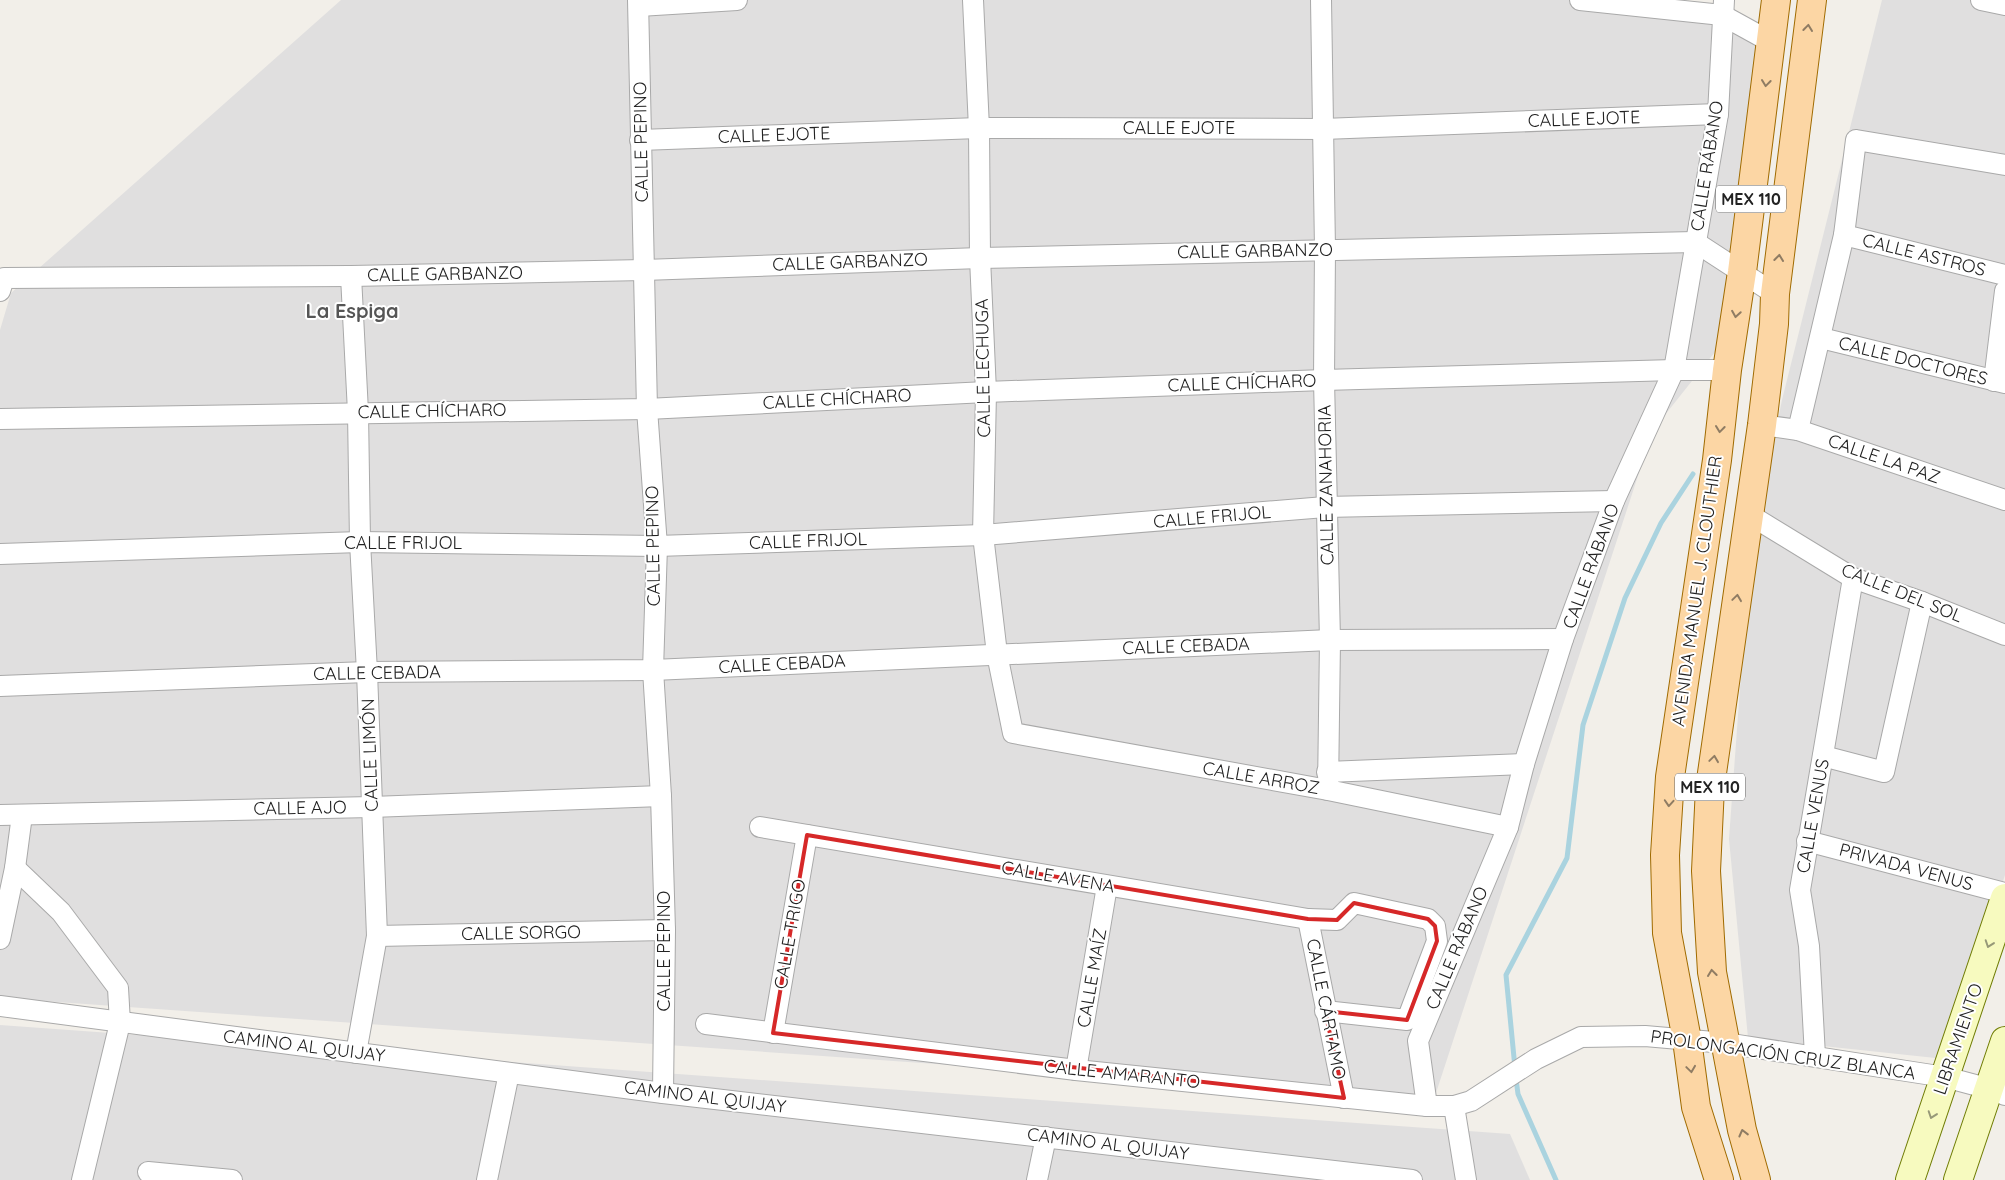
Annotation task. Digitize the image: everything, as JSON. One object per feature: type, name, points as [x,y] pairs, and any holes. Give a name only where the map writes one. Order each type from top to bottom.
[{"type":"main road","name":"AVENIDA MANUEL J. CLOUTHIER","points":[[1719,1180],[1696,1107],[1687,1040],[1667,933],[1665,855],[1670,777],[1717,460],[1727,370],[1742,272],[1776,0]]},
{"type":"main road","name":"MEX 110","points":[[1756,1180],[1742,1130],[1712,972],[1706,871],[1709,796],[1762,425],[1774,324],[1775,294],[1812,0]]},
{"type":"main road","name":"LIBRAMIENTO","points":[[1910,1180],[2005,898]]},
{"type":"main road","points":[[1958,1180],[1998,1092],[2005,1040]]},
{"type":"street","points":[[638,3],[737,0]]},
{"type":"street","name":"CALLE LECHUGA","points":[[973,0],[979,128],[980,258],[986,392],[983,535],[997,654],[1013,734]]},
{"type":"street","name":"CALLE ZANAHORIA","points":[[1321,0],[1325,249],[1325,507],[1330,640],[1328,781]]},
{"type":"street","points":[[1580,0],[1723,7],[1771,42]]},
{"type":"street","points":[[1982,0],[2005,5]]},
{"type":"street","name":"CALLE PEPINO","points":[[638,3],[647,408],[657,546],[653,670],[661,796],[665,930],[663,1093]]},
{"type":"street","name":"CALLE RÁBANO","points":[[1426,1106],[1418,1041],[1508,827],[1524,764],[1563,639],[1614,501],[1674,370],[1718,114],[1723,7]]},
{"type":"street","name":"CALLE EJOTE","points":[[640,140],[979,128],[1323,129],[1718,114]]},
{"type":"street","points":[[1798,430],[1844,235],[1856,140],[2005,165]]},
{"type":"street","name":"CALLE ASTROS","points":[[1844,235],[2005,275]]},
{"type":"street","points":[[1695,242],[1775,294]]},
{"type":"street","name":"CALLE GARBANZO","points":[[2,285],[644,270],[980,258],[1325,249],[1695,242]]},
{"type":"street","name":"CALLE LIMÓN","points":[[351,276],[358,412],[360,542],[377,936],[356,1053]]},
{"type":"street","points":[[1999,382],[2005,291]]},
{"type":"street","name":"CALLE DOCTORES","points":[[1821,338],[1999,382]]},
{"type":"street","name":"CALLE CHÍCHARO","points":[[0,419],[647,408],[986,392],[1324,380],[1727,370]]},
{"type":"street","name":"CALLE LA PAZ","points":[[1762,425],[1798,430],[2005,500]]},
{"type":"street","name":"CALLE FRIJOL","points":[[0,554],[360,542],[657,546],[983,535],[1325,507],[1614,501]]},
{"type":"street","name":"CALLE DEL SOL","points":[[1750,515],[1853,578],[1922,602],[2005,635]]},
{"type":"street","name":"CALLE VENUS","points":[[1815,1056],[1809,946],[1800,890],[1853,578]]},
{"type":"street","points":[[1822,756],[1884,772],[1922,602]]},
{"type":"street","name":"CALLE CEBADA","points":[[0,686],[367,672],[653,670],[1330,640],[1563,639]]},
{"type":"street","name":"CALLE ARROZ","points":[[1013,734],[1328,781],[1508,827]]},
{"type":"street","name":"CALLE ARROZ","points":[[1328,781],[1524,764]]},
{"type":"street","name":"CALLE AJO","points":[[0,815],[372,807],[661,796]]},
{"type":"street","points":[[0,939],[15,868],[22,815]]},
{"type":"street","name":"CALLE AVENA","points":[[760,827],[1308,920],[1337,920],[1354,903],[1428,919],[1435,926],[1437,941],[1407,1020],[1326,1011]]},
{"type":"street","name":"CALLE TRIGO","points":[[773,1033],[807,835]]},
{"type":"street","name":"PRIVADA VENUS","points":[[1807,841],[2005,892]]},
{"type":"street","points":[[15,868],[60,912],[118,988],[120,1023],[82,1180]]},
{"type":"street","name":"CALLE MAÍZ","points":[[1076,1070],[1108,886]]},
{"type":"street","name":"CALLE CÁRTAMO","points":[[1308,920],[1344,1098]]},
{"type":"street","name":"CALLE SORGO","points":[[377,936],[665,930]]},
{"type":"street","name":"CAMINO AL QUIJAY","points":[[0,1006],[663,1093],[1412,1180]]},
{"type":"street","name":"CALLE AMARANTO","points":[[706,1024],[1076,1070],[1344,1098],[1426,1106],[1463,1103]]},
{"type":"street","name":"PROLONGACIÓN CRUZ BLANCA","points":[[1463,1103],[1536,1058],[1581,1037],[1644,1036],[1724,1043],[1945,1077],[1998,1092]]},
{"type":"street","points":[[487,1180],[509,1073]]},
{"type":"street","points":[[1463,1103],[1466,1180]]},
{"type":"street","points":[[1037,1180],[1046,1137]]},
{"type":"street","points":[[148,1172],[232,1180]]},
{"type":"highlighted area","points":[[807,835],[1308,919],[1337,920],[1354,903],[1428,919],[1435,926],[1437,941],[1407,1020],[1325,1011],[1344,1098],[773,1033]]},
{"type":"shaded area","name":"La Espiga","points":[[341,0],[1609,0],[1763,29],[1734,328],[1653,430],[1434,1099],[0,998],[0,330],[11,293]]},
{"type":"shaded area","points":[[1882,0],[2005,0],[2005,875],[1945,1059],[1748,1038],[1729,839],[1750,551],[1782,400]]},
{"type":"shaded area","points":[[0,1025],[1510,1134],[1530,1180],[0,1180]]},
{"type":"waterway","points":[[1515,1068],[1506,975],[1567,858],[1583,725],[1625,598],[1661,523],[1693,474]]},
{"type":"waterway","points":[[1516,1079],[1518,1094],[1556,1180]]},
{"type":"district","name":"La Espiga","points":[[352,311]]}]
